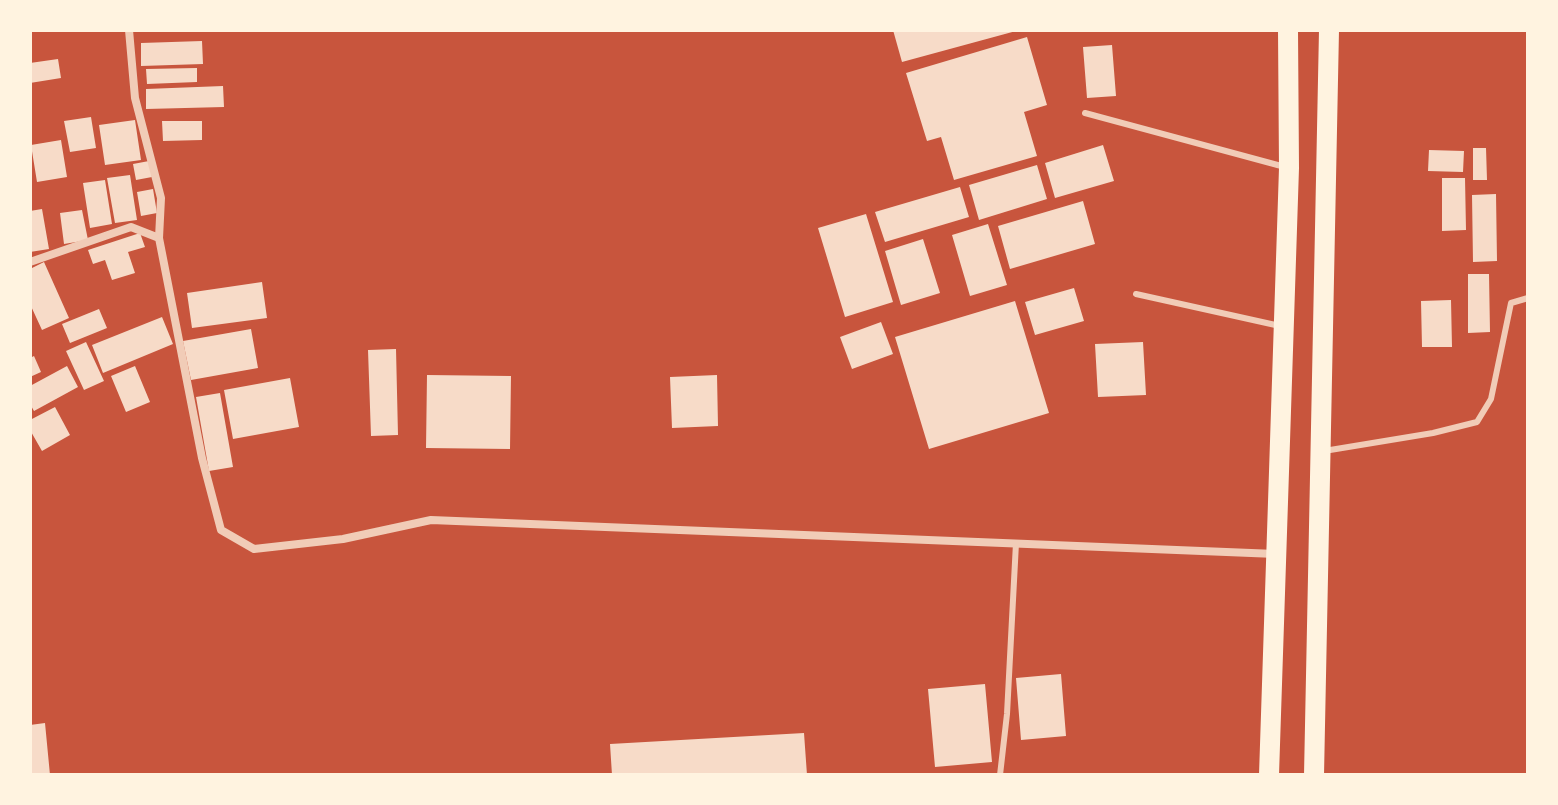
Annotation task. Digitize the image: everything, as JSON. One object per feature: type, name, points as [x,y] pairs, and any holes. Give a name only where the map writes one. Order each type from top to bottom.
[{"type":"highway","points":[[1269,775],[1289,168],[1288,30]]},
{"type":"highway","points":[[1314,775],[1329,30]]},
{"type":"street","points":[[129,30],[135,98],[161,198],[159,238],[202,458],[221,530],[254,549],[343,539],[431,520],[1276,554]]},
{"type":"street","points":[[30,262],[131,227],[159,238]]},
{"type":"lane","points":[[1085,113],[1289,168]]},
{"type":"lane","points":[[1136,294],[1284,327]]},
{"type":"lane","points":[[1321,451],[1433,433],[1477,422],[1491,399],[1511,303],[1528,298]]},
{"type":"lane","points":[[1000,775],[1007,714],[1016,543]]},
{"type":"building","points":[[893,30],[1015,30],[1016,31],[902,62]]},
{"type":"building","points":[[1027,37],[1047,105],[1024,112],[1037,156],[954,180],[941,137],[927,141],[906,73]]},
{"type":"building","points":[[202,41],[203,64],[141,66],[141,43]]},
{"type":"building","points":[[1112,45],[1116,96],[1087,98],[1083,47]]},
{"type":"building","points":[[58,59],[61,78],[30,83],[30,63]]},
{"type":"building","points":[[197,68],[197,82],[147,84],[146,69]]},
{"type":"building","points":[[223,86],[224,107],[146,109],[146,89]]},
{"type":"building","points":[[91,117],[96,148],[70,152],[64,121]]},
{"type":"building","points":[[135,120],[141,160],[105,165],[99,125]]},
{"type":"building","points":[[162,121],[202,121],[202,140],[163,141]]},
{"type":"building","points":[[61,140],[67,177],[37,182],[31,145]]},
{"type":"building","points":[[1103,145],[1114,181],[1055,198],[1045,163]]},
{"type":"building","points":[[1473,148],[1486,148],[1487,180],[1473,180]]},
{"type":"building","points":[[1429,150],[1464,151],[1463,172],[1428,171]]},
{"type":"building","points":[[149,161],[152,177],[136,180],[133,164]]},
{"type":"building","points":[[1037,165],[1047,199],[979,220],[969,185]]},
{"type":"building","points":[[130,175],[137,220],[115,223],[107,178]]},
{"type":"building","points":[[1442,178],[1465,178],[1466,230],[1442,231]]},
{"type":"building","points":[[105,180],[112,224],[90,228],[83,183]]},
{"type":"building","points":[[960,187],[969,217],[885,242],[875,212]]},
{"type":"building","points":[[153,189],[157,213],[141,216],[137,192]]},
{"type":"building","points":[[1496,194],[1497,261],[1473,262],[1472,195]]},
{"type":"building","points":[[1083,201],[1095,244],[1010,269],[998,226]]},
{"type":"building","points":[[42,209],[49,249],[30,252],[30,211]]},
{"type":"building","points":[[82,210],[88,240],[64,244],[60,213]]},
{"type":"building","points":[[866,214],[893,302],[845,317],[818,228]]},
{"type":"building","points":[[988,224],[1007,285],[970,296],[952,235]]},
{"type":"building","points":[[140,233],[145,247],[128,252],[135,273],[112,280],[105,260],[93,264],[88,250]]},
{"type":"building","points":[[923,239],[940,293],[901,305],[885,251]]},
{"type":"building","points":[[44,262],[69,318],[42,330],[30,304],[30,269]]},
{"type":"building","points":[[1468,274],[1489,274],[1490,332],[1468,333]]},
{"type":"building","points":[[262,282],[267,318],[192,328],[187,293]]},
{"type":"building","points":[[1074,288],[1084,321],[1035,335],[1025,302]]},
{"type":"building","points":[[1451,300],[1452,347],[1422,347],[1421,301]]},
{"type":"building","points":[[1015,301],[1049,413],[929,449],[895,337]]},
{"type":"building","points":[[99,309],[107,328],[70,343],[62,324]]},
{"type":"building","points":[[162,317],[173,344],[103,373],[92,345]]},
{"type":"building","points":[[881,322],[893,354],[852,369],[840,337]]},
{"type":"building","points":[[251,329],[258,368],[191,380],[183,341]]},
{"type":"building","points":[[86,342],[104,381],[84,390],[66,351]]},
{"type":"building","points":[[1143,342],[1146,395],[1098,397],[1095,344]]},
{"type":"building","points":[[396,349],[398,435],[371,436],[368,350]]},
{"type":"building","points":[[34,356],[41,372],[30,377],[30,358]]},
{"type":"building","points":[[67,366],[78,387],[34,411],[30,404],[30,386]]},
{"type":"building","points":[[135,366],[150,402],[126,412],[111,376]]},
{"type":"building","points":[[427,375],[511,376],[510,449],[426,448]]},
{"type":"building","points":[[717,375],[718,426],[672,428],[670,377]]},
{"type":"building","points":[[290,378],[299,427],[233,439],[224,390]]},
{"type":"building","points":[[220,393],[233,467],[209,471],[196,397]]},
{"type":"building","points":[[55,407],[70,435],[42,451],[30,430],[30,420]]},
{"type":"building","points":[[1061,674],[1066,736],[1021,740],[1016,678]]},
{"type":"building","points":[[985,684],[992,762],[935,767],[928,689]]},
{"type":"building","points":[[45,723],[50,775],[30,775],[30,725]]},
{"type":"building","points":[[804,733],[807,775],[612,775],[610,744]]}]
